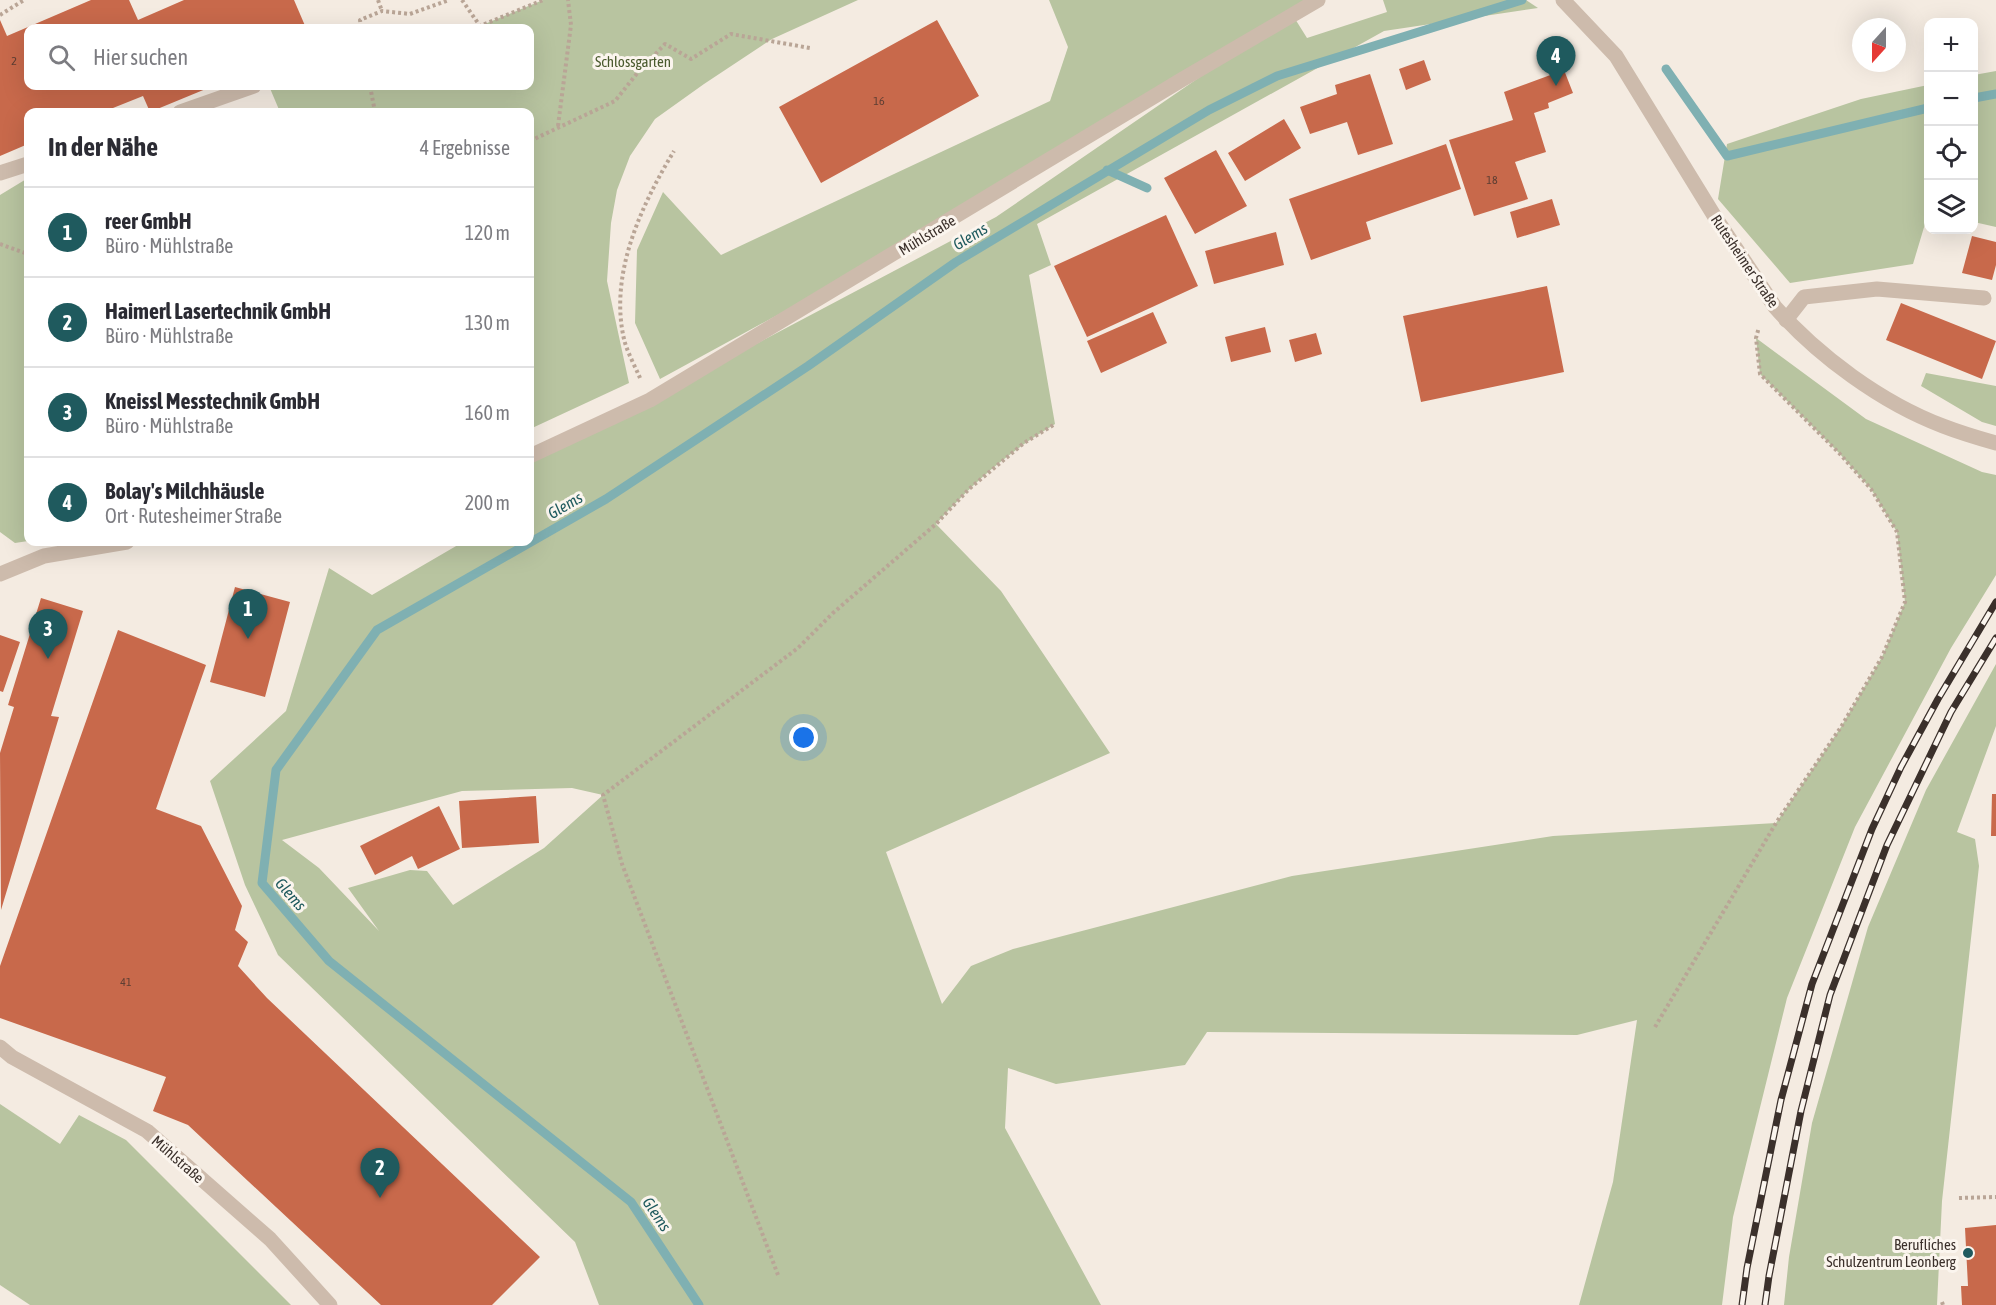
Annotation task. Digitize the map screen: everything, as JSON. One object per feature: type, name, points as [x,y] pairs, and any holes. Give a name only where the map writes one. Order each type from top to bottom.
[{"type":"street","name":"Mühlstraße","points":[[534,454],[650,400],[1182,79],[1318,0]]},
{"type":"street","name":"Rutesheimer Straße","points":[[1568,5],[1616,56],[1774,308],[1826,356],[1873,391],[1941,425],[1996,443]]},
{"type":"street","points":[[191,108],[243,90]]},
{"type":"street","points":[[0,173],[24,165]]},
{"type":"street","points":[[1786,320],[1804,297],[1877,289],[1984,298]]},
{"type":"street","points":[[0,574],[44,556],[103,546]]},
{"type":"street","name":"Mühlstraße","points":[[0,1047],[12,1057],[147,1131],[270,1239],[330,1305]]},
{"type":"path","points":[[0,15],[24,0]]},
{"type":"path","points":[[378,0],[382,11]]},
{"type":"path","points":[[360,24],[360,20],[382,11],[410,14],[449,0]]},
{"type":"path","points":[[462,0],[479,24]]},
{"type":"path","points":[[485,24],[543,0]]},
{"type":"path","points":[[558,127],[571,24],[568,0]]},
{"type":"path","points":[[534,139],[615,101],[665,44],[691,59],[731,34],[810,48]]},
{"type":"path","points":[[371,90],[374,108]]},
{"type":"path","points":[[650,400],[624,340],[619,293],[639,220],[652,187],[674,151]]},
{"type":"path","points":[[0,244],[24,253]]},
{"type":"path","points":[[1655,1027],[1776,823],[1841,727],[1882,657],[1905,602],[1898,532],[1871,489],[1839,453],[1760,374],[1756,338],[1760,324],[1774,308]]},
{"type":"path","points":[[778,1275],[622,864],[603,795],[798,648],[833,614],[936,524],[969,489],[1024,443],[1055,424]]},
{"type":"path","points":[[1959,1198],[1996,1197]]},
{"type":"green space","name":"Schlossgarten","points":[[543,0],[858,0],[772,39],[655,119],[630,156],[617,190],[611,223],[607,281],[629,383],[534,427],[534,108],[278,108],[271,90],[534,90],[534,24],[485,24]]},
{"type":"green space","points":[[1049,0],[1318,0],[1292,14],[1307,38],[1387,12],[1383,0],[1526,0],[1538,8],[1384,31],[1037,224],[1051,265],[1029,275],[1055,424],[1021,446],[991,470],[936,524],[1001,591],[1110,753],[886,852],[942,1004],[971,966],[1013,949],[1292,876],[1553,836],[1776,823],[1841,727],[1882,657],[1905,602],[1897,532],[1871,489],[1839,453],[1760,374],[1756,338],[1866,419],[1982,472],[1996,475],[1996,575],[1951,648],[1855,827],[1787,998],[1733,1217],[1722,1305],[1579,1305],[1613,1182],[1637,1020],[1577,1035],[1207,1032],[1185,1065],[1056,1084],[1008,1068],[1005,1128],[1101,1305],[599,1305],[575,1242],[278,955],[245,885],[210,781],[286,711],[329,568],[372,595],[456,546],[534,546],[534,454],[650,400],[996,217],[1280,22],[950,221],[660,379],[635,323],[637,250],[663,192],[721,255],[1050,101],[1068,47]],"holes":[[[572,788],[603,795],[544,848],[453,905],[427,871],[410,870],[348,888],[379,931],[319,868],[282,840],[462,791]]]},
{"type":"green space","points":[[1996,71],[1996,227],[1978,223],[1978,74]]},
{"type":"green space","points":[[1924,86],[1924,227],[1913,264],[1790,283],[1718,199],[1727,144],[1861,99]]},
{"type":"green space","points":[[24,180],[24,542],[15,543],[0,532],[0,195]]},
{"type":"green space","points":[[1926,373],[1996,386],[1996,426],[1982,422],[1921,386]]},
{"type":"green space","points":[[1996,664],[1996,726],[1957,832],[1975,839],[1979,866],[1942,1201],[1937,1305],[1784,1305],[1789,1257],[1812,1123],[1868,927],[1926,790]]},
{"type":"green space","points":[[0,1104],[60,1144],[79,1115],[126,1140],[291,1305],[30,1305],[0,1285]]},
{"type":"building","points":[[91,0],[129,0],[138,20],[184,0],[294,0],[304,24],[35,24]]},
{"type":"building","points":[[0,20],[7,36],[24,29],[24,90],[203,90],[160,108],[148,108],[143,96],[113,108],[24,108],[24,146],[0,156]]},
{"type":"building","points":[[937,20],[979,96],[821,183],[779,107]]},
{"type":"building","points":[[1424,60],[1431,80],[1406,90],[1399,69]]},
{"type":"building","points":[[1564,70],[1573,93],[1548,103],[1549,108],[1534,113],[1546,152],[1515,162],[1528,199],[1474,216],[1449,140],[1513,120],[1504,92]]},
{"type":"building","points":[[1370,74],[1393,144],[1358,155],[1347,122],[1310,134],[1300,107],[1337,94],[1335,85]]},
{"type":"building","points":[[1284,119],[1301,148],[1245,181],[1228,153]]},
{"type":"building","points":[[1446,144],[1461,189],[1366,222],[1371,239],[1311,260],[1289,199]]},
{"type":"building","points":[[1216,150],[1247,206],[1195,234],[1164,178]]},
{"type":"building","points":[[1552,199],[1560,225],[1517,238],[1510,212]]},
{"type":"building","points":[[1166,215],[1198,286],[1087,337],[1054,266]]},
{"type":"building","points":[[1276,232],[1284,265],[1214,284],[1205,251]]},
{"type":"building","points":[[1972,236],[1996,242],[1996,265],[1992,280],[1962,273]]},
{"type":"building","points":[[1547,286],[1564,372],[1421,402],[1403,316]]},
{"type":"building","points":[[1901,303],[1996,341],[1982,379],[1886,340]]},
{"type":"building","points":[[1153,312],[1167,343],[1101,373],[1087,341]]},
{"type":"building","points":[[1265,327],[1271,352],[1231,362],[1225,337]]},
{"type":"building","points":[[1316,333],[1322,354],[1295,362],[1289,340]]},
{"type":"building","points":[[235,587],[290,602],[265,697],[210,682]]},
{"type":"building","points":[[41,598],[83,611],[51,716],[59,717],[1,910],[0,753],[14,707],[8,705]]},
{"type":"building","points":[[118,630],[206,665],[156,809],[201,826],[242,906],[235,930],[248,942],[238,966],[267,998],[540,1257],[492,1305],[381,1305],[188,1125],[153,1111],[166,1077],[0,1018],[0,966]]},
{"type":"building","points":[[0,635],[20,642],[3,692],[0,691]]},
{"type":"building","points":[[1992,794],[1996,794],[1996,836],[1991,836]]},
{"type":"building","points":[[536,796],[539,843],[462,848],[459,801]]},
{"type":"building","points":[[439,806],[460,849],[418,869],[412,856],[375,875],[360,846]]},
{"type":"building","points":[[1996,1225],[1996,1305],[1962,1305],[1961,1286],[1968,1286],[1965,1228]]},
{"type":"waterway","name":"Glems","points":[[534,540],[606,499],[808,366],[956,262],[1209,110],[1277,76],[1522,0]]},
{"type":"waterway","points":[[1666,69],[1727,156],[1924,109]]},
{"type":"waterway","points":[[1978,97],[1996,94]]},
{"type":"waterway","points":[[1107,170],[1147,188]]},
{"type":"waterway","name":"Glems","points":[[524,546],[377,630],[276,770],[262,883],[329,961],[631,1202],[699,1305]]},
{"type":"railway","points":[[1742,1305],[1747,1268],[1781,1100],[1812,984],[1872,829],[1901,767],[1938,699],[1996,602]]},
{"type":"railway","points":[[1765,1305],[1801,1111],[1830,995],[1887,845],[1951,712],[1996,638]]},
{"type":"place","name":"Bolay's Milchhäusle","points":[[1556,86]]},
{"type":"place","name":"reer GmbH","points":[[248,639]]},
{"type":"place","name":"Kneissl Messtechnik GmbH","points":[[48,659]]},
{"type":"place","name":"Haimerl Lasertechnik GmbH","points":[[380,1198]]},
{"type":"place","name":"Berufliches Schulzentrum Leonberg","points":[[1968,1253]]}]
